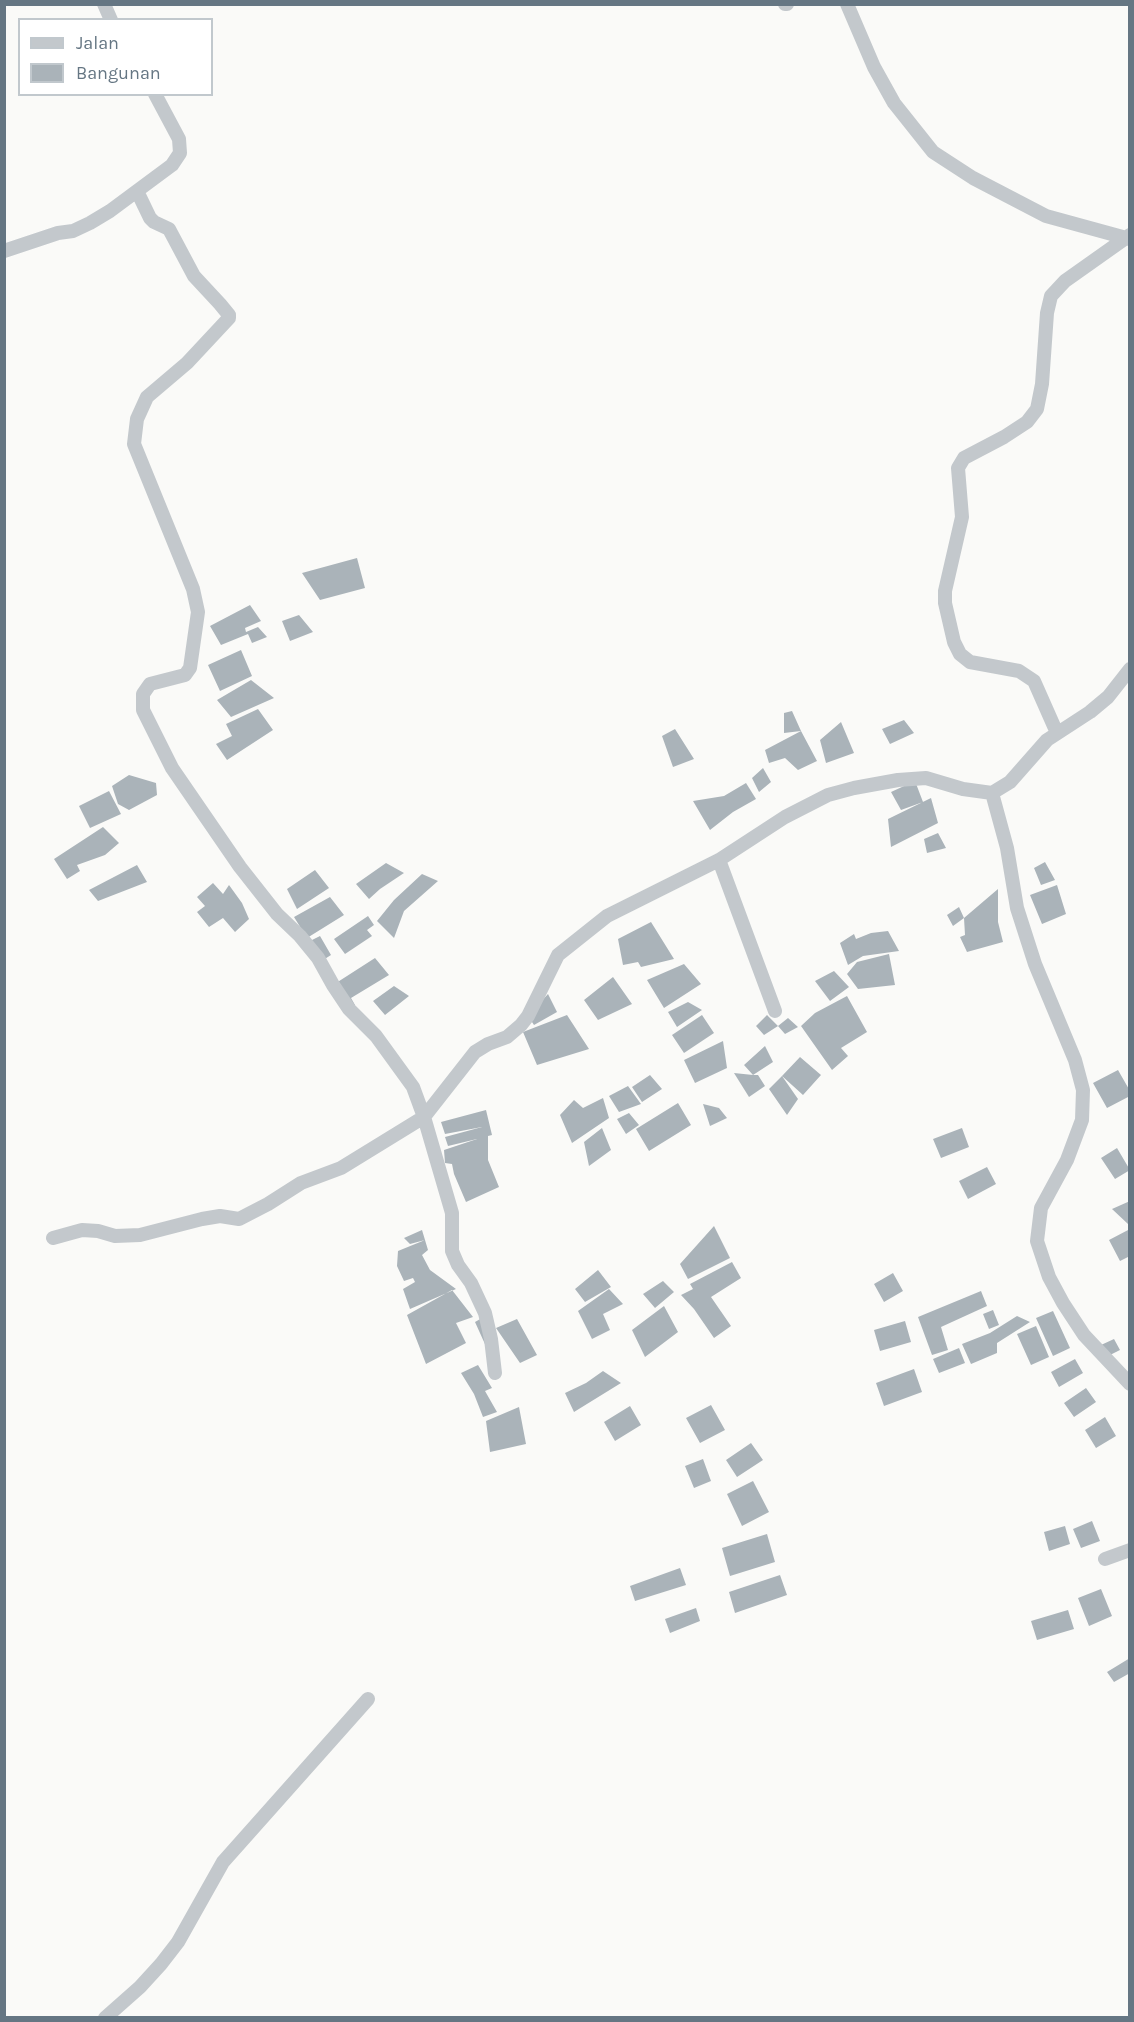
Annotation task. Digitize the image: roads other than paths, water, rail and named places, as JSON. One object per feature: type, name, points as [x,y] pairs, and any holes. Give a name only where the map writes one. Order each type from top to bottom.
[{"type":"street","points":[[104,4],[110,18]]},
{"type":"street","points":[[847,4],[874,67],[894,103],[933,152],[973,178],[1046,216],[1128,238]]},
{"type":"street","points":[[4,251],[58,233],[73,231],[90,223],[163,173],[180,153],[179,139],[156,96]]},
{"type":"street","points":[[137,191],[150,218],[169,229],[194,276],[229,315],[229,318],[187,363],[147,397],[136,419],[134,444],[193,589],[198,612],[190,668],[185,675],[150,684],[143,694],[143,710],[172,768],[240,867],[277,914],[300,936],[318,958],[349,1009],[376,1036],[412,1087],[424,1117],[452,1214],[452,1251],[485,1313],[495,1373]]},
{"type":"street","points":[[1057,733],[1034,681],[1019,671],[970,662],[960,654],[954,642],[945,603],[945,591],[962,517],[958,468],[964,458],[1027,422],[1037,409],[1042,384],[1047,313],[1051,296],[1065,280],[1128,238]]},
{"type":"street","points":[[52,1238],[82,1230],[98,1231],[115,1236],[140,1236],[202,1218],[220,1216],[239,1219],[301,1183],[341,1168],[424,1117],[475,1052],[507,1037],[521,1025],[529,1014],[558,955],[607,916],[718,860],[785,817],[828,795],[898,780],[926,778],[963,789],[992,793],[1010,782],[1034,752],[1108,697],[1130,669]]},
{"type":"street","points":[[992,793],[1007,848],[1021,919],[1035,964],[1075,1060],[1083,1090],[1082,1120],[1067,1160],[1041,1208],[1037,1241],[1049,1277],[1063,1303],[1084,1335],[1130,1384]]},
{"type":"street","points":[[718,860],[775,1011]]},
{"type":"street","points":[[1105,1559],[1130,1550]]},
{"type":"street","points":[[105,2018],[128,1999],[161,1964],[178,1942],[223,1862],[368,1699]]}]
